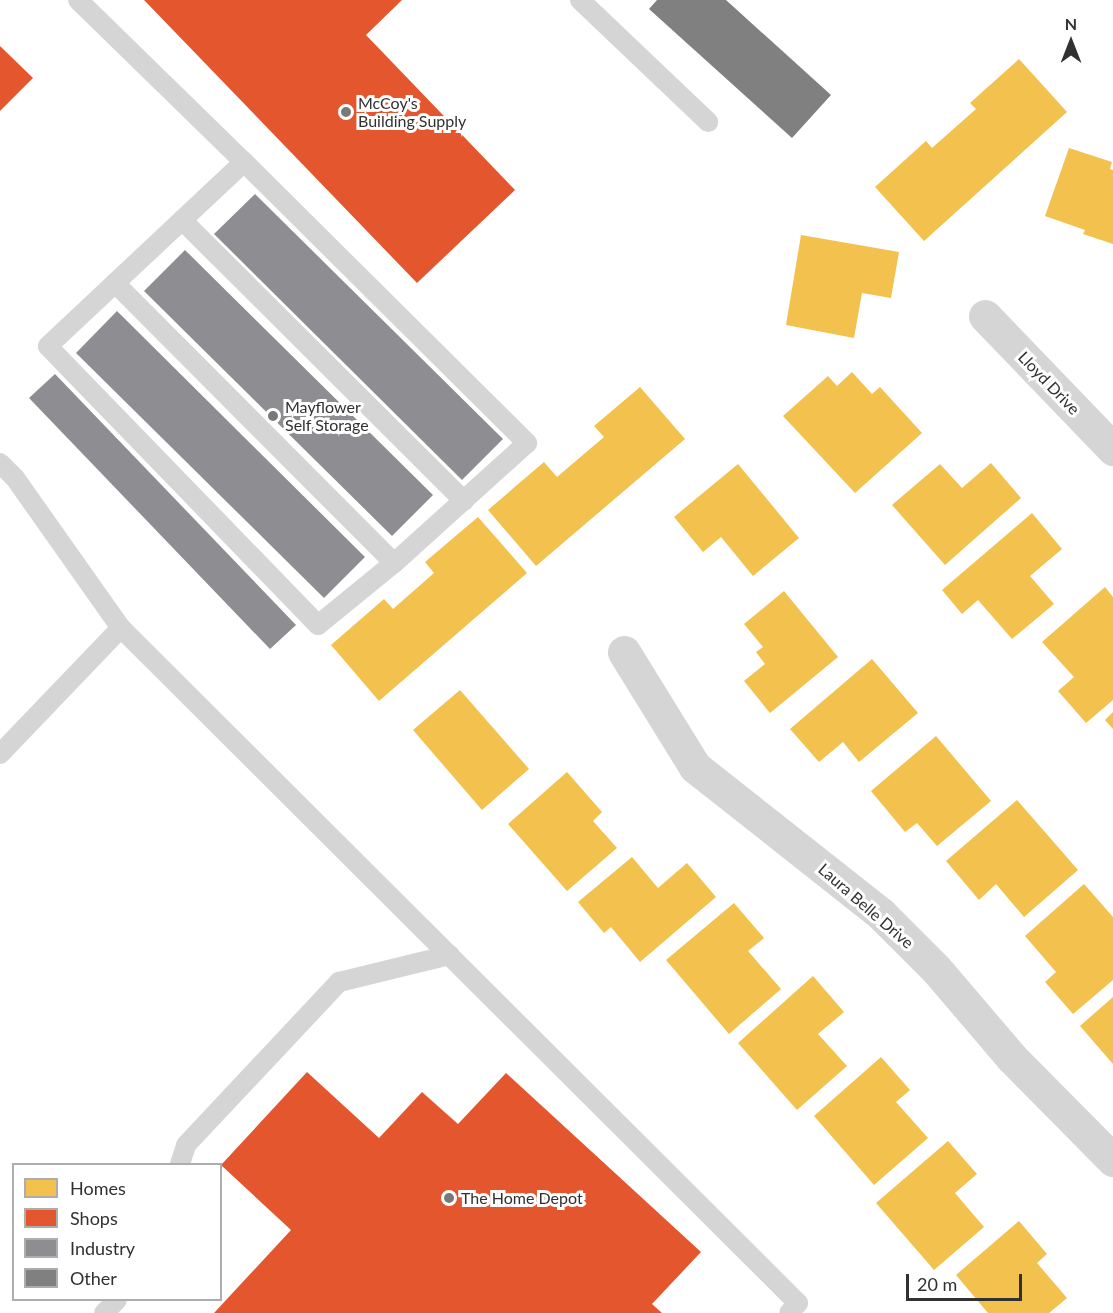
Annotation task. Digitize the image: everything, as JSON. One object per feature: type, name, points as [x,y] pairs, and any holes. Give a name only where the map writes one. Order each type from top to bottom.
[{"type":"street","name":"Lloyd Drive","points":[[985,316],[1113,449]]},
{"type":"street","name":"Laura Belle Drive","points":[[624,652],[695,767],[880,913],[936,969],[1012,1058],[1113,1160]]},
{"type":"lane","points":[[78,0],[243,162],[527,442],[394,563],[318,625],[48,346],[243,162]]},
{"type":"lane","points":[[580,0],[708,122]]},
{"type":"lane","points":[[182,220],[464,501]]},
{"type":"lane","points":[[115,283],[394,563]]},
{"type":"lane","points":[[0,463],[15,478],[121,628],[798,1303],[789,1313]]},
{"type":"lane","points":[[0,754],[121,628]]},
{"type":"lane","points":[[180,1163],[186,1145],[339,982],[450,955]]},
{"type":"lane","points":[[104,1313],[115,1301]]},
{"type":"building: Homes","points":[[1019,59],[1067,112],[924,241],[875,187],[926,141],[932,148],[976,109],[970,103]]},
{"type":"building: Homes","points":[[1069,148],[1112,162],[1110,169],[1113,170],[1113,244],[1083,234],[1085,230],[1045,216]]},
{"type":"building: Homes","points":[[801,235],[899,252],[891,298],[862,293],[854,338],[786,325]]},
{"type":"building: Homes","points":[[852,372],[872,394],[880,387],[922,433],[855,493],[783,416],[828,376],[837,386]]},
{"type":"building: Homes","points":[[640,387],[685,439],[536,566],[488,510],[544,462],[557,477],[604,437],[594,426]]},
{"type":"building: Homes","points":[[991,463],[1021,498],[945,565],[892,505],[940,464],[962,488]]},
{"type":"building: Homes","points":[[738,464],[799,538],[753,576],[721,537],[703,552],[674,517]]},
{"type":"building: Homes","points":[[1032,513],[1062,549],[1030,576],[1054,604],[1012,639],[978,600],[962,614],[942,590]]},
{"type":"building: Homes","points":[[478,517],[527,573],[379,701],[331,645],[384,599],[393,609],[434,573],[425,562]]},
{"type":"building: Homes","points":[[1105,587],[1113,597],[1113,700],[1086,723],[1058,691],[1074,677],[1042,642]]},
{"type":"building: Homes","points":[[784,591],[838,657],[770,713],[744,681],[765,664],[756,652],[763,647],[744,624]]},
{"type":"building: Homes","points":[[872,659],[918,713],[859,762],[843,742],[819,762],[790,729]]},
{"type":"building: Homes","points":[[460,690],[529,769],[482,810],[413,730]]},
{"type":"building: Homes","points":[[1113,712],[1113,729],[1105,720]]},
{"type":"building: Homes","points":[[936,736],[991,801],[937,846],[917,823],[905,832],[871,791]]},
{"type":"building: Homes","points":[[567,772],[602,812],[593,821],[617,848],[567,891],[508,824]]},
{"type":"building: Homes","points":[[1017,800],[1078,870],[1024,917],[996,884],[979,900],[946,861]]},
{"type":"building: Homes","points":[[632,857],[658,888],[687,863],[716,897],[640,962],[611,927],[604,933],[578,902]]},
{"type":"building: Homes","points":[[1084,884],[1113,917],[1113,980],[1073,1014],[1045,982],[1056,972],[1025,936]]},
{"type":"building: Homes","points":[[734,903],[764,938],[748,951],[781,989],[729,1034],[666,960]]},
{"type":"building: Homes","points":[[813,976],[844,1012],[818,1034],[847,1066],[797,1110],[738,1043]]},
{"type":"building: Homes","points":[[1113,997],[1113,1064],[1080,1026]]},
{"type":"building: Homes","points":[[881,1057],[910,1090],[896,1102],[928,1138],[874,1185],[814,1116]]},
{"type":"building: Homes","points":[[948,1141],[977,1174],[955,1193],[984,1227],[934,1270],[876,1203]]},
{"type":"building: Homes","points":[[1019,1221],[1047,1254],[1037,1263],[1067,1298],[1049,1313],[988,1313],[956,1275]]},
{"type":"building: Shops","name":"McCoy's Building Supply","points":[[144,0],[402,0],[366,35],[515,190],[417,283]]},
{"type":"building: Shops","points":[[0,46],[33,78],[0,111]]},
{"type":"building: Shops","name":"The Home Depot","points":[[307,1072],[379,1138],[422,1092],[458,1124],[506,1073],[701,1252],[652,1304],[662,1313],[214,1313],[291,1230],[222,1164]]},
{"type":"building: Industry","points":[[255,194],[503,439],[462,480],[214,234]]},
{"type":"building: Industry","points":[[185,250],[433,495],[392,536],[144,291]]},
{"type":"building: Industry","points":[[117,311],[365,557],[324,598],[76,353]]},
{"type":"building: Industry","points":[[55,374],[296,625],[270,649],[29,398]]},
{"type":"building: Other","points":[[657,0],[726,0],[831,95],[792,138],[649,9]]},
{"type":"place","name":"McCoy's Building Supply","points":[[346,112]]},
{"type":"place","name":"Mayflower Self Storage","points":[[273,416]]},
{"type":"place","name":"The Home Depot","points":[[449,1198]]}]
